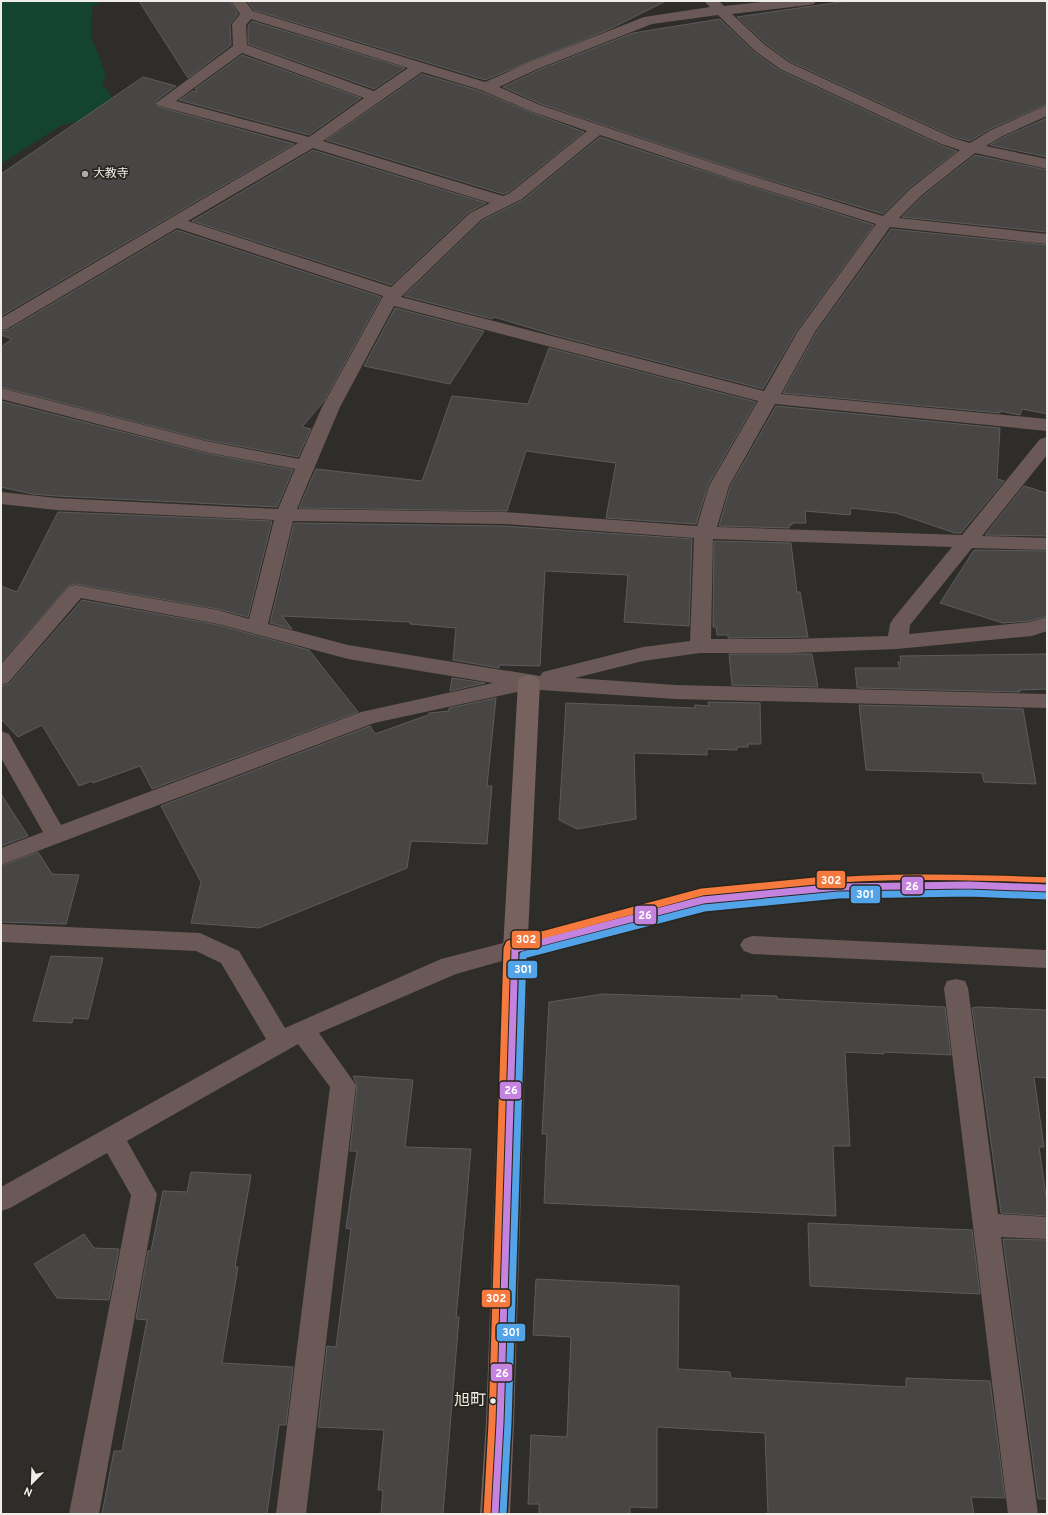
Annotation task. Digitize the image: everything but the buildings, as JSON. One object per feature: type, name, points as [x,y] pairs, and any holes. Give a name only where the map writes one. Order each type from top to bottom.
[{"type":"street","points":[[238,1],[248,14],[486,87],[535,108],[740,177],[886,222],[1047,239]]},
{"type":"street","points":[[486,87],[535,65],[649,20],[680,15],[717,6],[809,1]]},
{"type":"street","points":[[717,6],[760,48],[785,66],[947,141],[972,148],[1047,164]]},
{"type":"street","points":[[240,48],[239,24],[248,14]]},
{"type":"street","points":[[240,48],[376,97]]},
{"type":"street","points":[[240,48],[164,103],[310,142],[505,202]]},
{"type":"street","points":[[1,325],[310,142],[419,67]]},
{"type":"street","points":[[700,646],[703,541],[719,486],[807,331],[886,222],[916,192],[972,148],[997,133],[1047,110]]},
{"type":"street","points":[[257,628],[285,515],[331,407],[392,296],[476,216],[516,196],[598,129]]},
{"type":"street","points":[[174,222],[392,296],[768,398],[1047,425]]},
{"type":"street","points":[[1,393],[205,446],[306,466]]},
{"type":"street","points":[[897,642],[900,624],[1047,443]]},
{"type":"street","points":[[1,498],[56,504],[285,515],[503,518],[706,533],[1047,544]]},
{"type":"street","points":[[1,678],[76,591],[218,617],[348,652],[529,682],[676,692],[1047,701]]},
{"type":"street","points":[[1,857],[369,717],[529,682],[643,654],[700,646],[791,646],[897,642],[1032,629],[1047,624]]},
{"type":"street","points":[[495,1514],[500,1416],[515,949],[529,682]]},
{"type":"street","points":[[2,742],[56,836]]},
{"type":"street","points":[[1,1200],[291,1036],[450,966],[703,900],[838,887],[968,885],[1047,888]]},
{"type":"street","points":[[1,933],[200,942],[230,957],[291,1036],[342,1085],[291,1514]]},
{"type":"street","points":[[752,945],[1047,959]]},
{"type":"street","points":[[956,988],[1023,1514]]},
{"type":"street","points":[[84,1514],[144,1194],[112,1138]]},
{"type":"street","points":[[987,1225],[1047,1228]]},
{"type":"green space","points":[[1,1],[103,1],[92,7],[91,36],[106,75],[102,84],[112,97],[93,118],[62,125],[1,164]]},
{"type":"transit line","name":"302","points":[[487,1514],[492,1423],[507,949],[509,944],[702,892],[838,879],[969,877],[1047,880]]},
{"type":"transit line","name":"26","points":[[515,949],[703,900],[838,887],[969,885],[1047,888]]},
{"type":"transit line","name":"301","points":[[503,1514],[508,1423],[523,955],[704,908],[838,895],[969,893],[1047,896]]},
{"type":"transit line","name":"26","points":[[495,1514],[500,1423],[515,949]]},
{"type":"place","name":"大教寺","points":[[85,174]]},
{"type":"place","name":"旭町","points":[[493,1401]]}]
